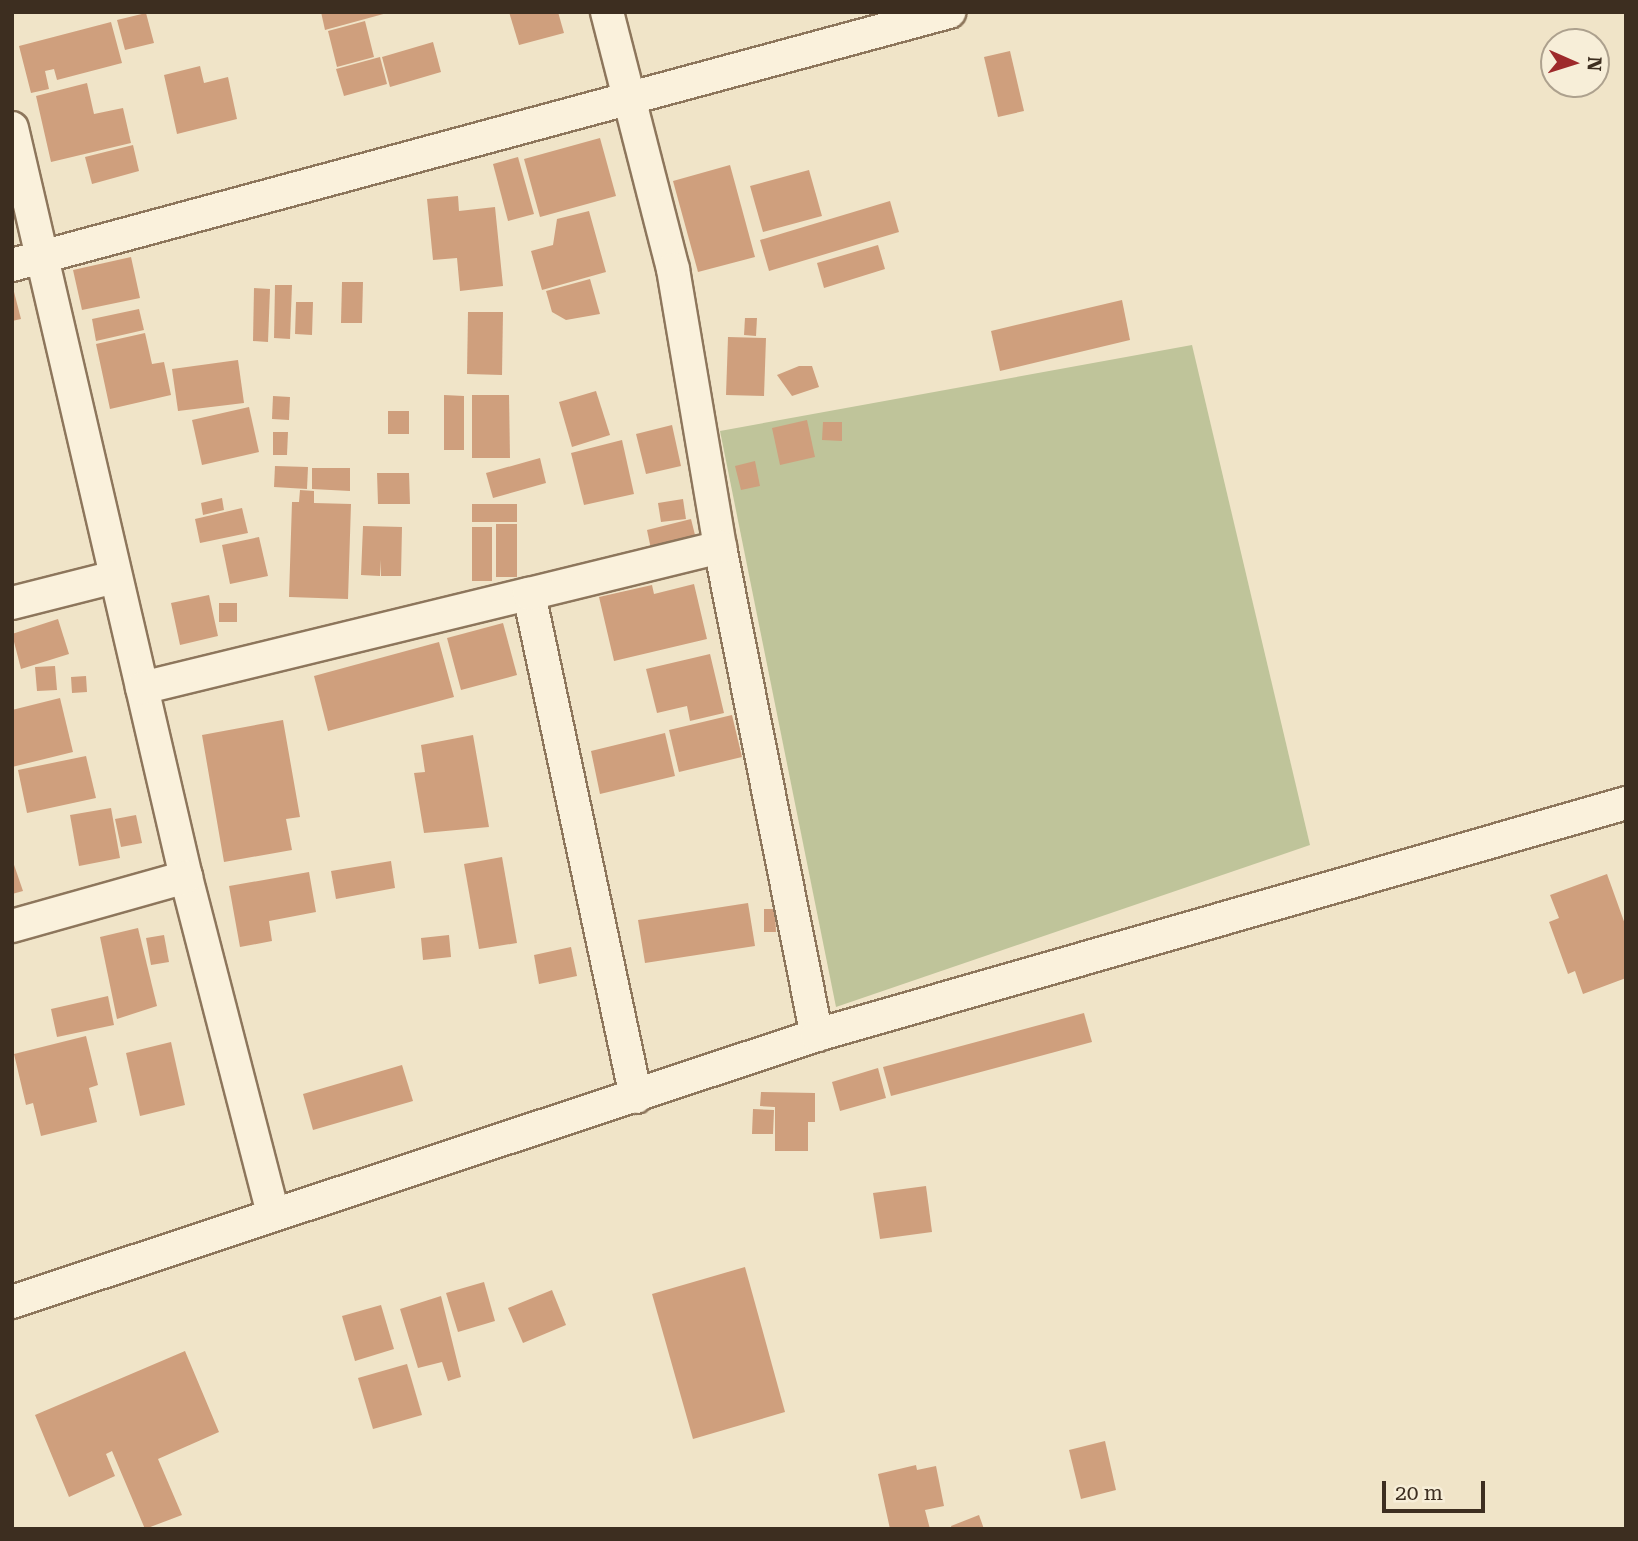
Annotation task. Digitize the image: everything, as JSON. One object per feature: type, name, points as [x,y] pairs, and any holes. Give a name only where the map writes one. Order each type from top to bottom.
[{"type":"street","points":[[607,12],[673,270],[720,547],[817,1035]]},
{"type":"street","points":[[12,265],[629,101],[949,12]]},
{"type":"street","points":[[12,128],[186,877],[273,1213]]},
{"type":"street","points":[[142,688],[720,547]]},
{"type":"street","points":[[12,603],[115,577]]},
{"type":"street","points":[[529,594],[636,1097]]},
{"type":"street","points":[[12,1302],[273,1213],[636,1097],[817,1035],[1626,803]]},
{"type":"street","points":[[12,926],[186,877]]},
{"type":"green space","points":[[1192,345],[1310,845],[836,1007],[720,431]]},
{"type":"building","points":[[321,12],[387,12],[387,13],[325,30]]},
{"type":"building","points":[[509,12],[558,12],[564,33],[519,45]]},
{"type":"building","points":[[146,13],[154,43],[125,50],[117,20]]},
{"type":"building","points":[[365,21],[374,57],[337,67],[328,31]]},
{"type":"building","points":[[111,22],[122,63],[57,80],[54,69],[45,71],[49,89],[31,93],[19,46]]},
{"type":"building","points":[[433,42],[441,72],[390,87],[382,57]]},
{"type":"building","points":[[1010,51],[1024,111],[998,117],[984,57]]},
{"type":"building","points":[[380,57],[387,84],[344,96],[336,69]]},
{"type":"building","points":[[200,66],[204,83],[228,77],[237,119],[177,134],[164,75]]},
{"type":"building","points":[[87,83],[94,114],[123,108],[131,143],[51,162],[36,96]]},
{"type":"building","points":[[600,138],[616,196],[540,217],[524,159]]},
{"type":"building","points":[[133,145],[139,171],[92,184],[85,157]]},
{"type":"building","points":[[518,157],[534,214],[508,221],[493,164]]},
{"type":"building","points":[[730,165],[755,257],[698,272],[673,181]]},
{"type":"building","points":[[809,170],[822,216],[763,232],[750,186]]},
{"type":"building","points":[[458,196],[459,211],[495,207],[503,286],[460,291],[457,258],[433,260],[427,199]]},
{"type":"building","points":[[890,201],[899,232],[769,271],[760,240]]},
{"type":"building","points":[[589,211],[606,272],[542,290],[531,251],[553,245],[557,219]]},
{"type":"building","points":[[878,245],[885,269],[824,288],[817,263]]},
{"type":"building","points":[[131,257],[140,298],[82,310],[73,270]]},
{"type":"building","points":[[590,279],[600,314],[566,320],[552,312],[546,291]]},
{"type":"building","points":[[342,282],[363,282],[362,323],[341,323]]},
{"type":"building","points":[[12,284],[21,319],[12,321]]},
{"type":"building","points":[[275,285],[292,285],[290,339],[274,338]]},
{"type":"building","points":[[254,288],[270,289],[268,342],[253,341]]},
{"type":"building","points":[[1122,300],[1130,340],[1000,371],[991,331]]},
{"type":"building","points":[[296,302],[313,302],[312,335],[295,334]]},
{"type":"building","points":[[139,309],[144,330],[96,341],[92,319]]},
{"type":"building","points":[[468,312],[503,312],[502,375],[467,374]]},
{"type":"building","points":[[745,318],[757,318],[756,336],[744,335]]},
{"type":"building","points":[[145,333],[152,364],[164,362],[171,395],[110,409],[96,344]]},
{"type":"building","points":[[728,337],[766,338],[764,396],[726,395]]},
{"type":"building","points":[[238,360],[244,403],[178,411],[172,369]]},
{"type":"building","points":[[799,366],[812,366],[819,387],[792,396],[777,375]]},
{"type":"building","points":[[596,391],[610,435],[572,447],[559,402]]},
{"type":"building","points":[[444,395],[464,396],[464,450],[444,450]]},
{"type":"building","points":[[472,395],[509,395],[510,458],[472,458]]},
{"type":"building","points":[[273,396],[290,397],[289,420],[272,419]]},
{"type":"building","points":[[249,407],[259,452],[202,465],[192,420]]},
{"type":"building","points":[[388,411],[409,411],[409,434],[388,434]]},
{"type":"building","points":[[807,420],[815,457],[780,465],[772,428]]},
{"type":"building","points":[[823,422],[842,422],[842,441],[822,440]]},
{"type":"building","points":[[672,425],[681,466],[646,474],[636,434]]},
{"type":"building","points":[[273,432],[288,432],[287,455],[273,455]]},
{"type":"building","points":[[622,440],[634,494],[584,505],[571,453]]},
{"type":"building","points":[[540,458],[546,483],[493,498],[486,473]]},
{"type":"building","points":[[755,461],[760,486],[741,490],[735,466]]},
{"type":"building","points":[[275,466],[308,467],[307,489],[274,487]]},
{"type":"building","points":[[312,468],[350,468],[350,491],[312,489]]},
{"type":"building","points":[[377,473],[409,473],[410,504],[378,504]]},
{"type":"building","points":[[300,490],[314,491],[314,503],[351,504],[348,599],[289,597],[292,502],[299,502]]},
{"type":"building","points":[[222,498],[224,510],[203,515],[201,503]]},
{"type":"building","points":[[683,499],[686,519],[661,522],[658,503]]},
{"type":"building","points":[[472,504],[517,504],[517,522],[472,522]]},
{"type":"building","points":[[242,508],[248,533],[200,543],[195,519]]},
{"type":"building","points":[[691,519],[696,539],[651,549],[647,530]]},
{"type":"building","points":[[496,524],[517,524],[517,577],[496,577]]},
{"type":"building","points":[[363,526],[402,527],[401,576],[381,576],[381,560],[380,576],[361,575]]},
{"type":"building","points":[[472,527],[492,527],[492,581],[472,581]]},
{"type":"building","points":[[259,537],[268,576],[230,584],[222,545]]},
{"type":"building","points":[[694,584],[707,639],[614,661],[599,597],[652,585],[654,594]]},
{"type":"building","points":[[209,595],[218,636],[180,645],[171,603]]},
{"type":"building","points":[[219,603],[237,603],[237,622],[219,622]]},
{"type":"building","points":[[58,619],[69,654],[21,669],[12,634]]},
{"type":"building","points":[[503,623],[517,675],[461,690],[447,638]]},
{"type":"building","points":[[439,642],[454,697],[328,731],[314,676]]},
{"type":"building","points":[[710,654],[724,713],[690,721],[687,706],[657,713],[646,669]]},
{"type":"building","points":[[55,666],[57,690],[37,691],[35,667]]},
{"type":"building","points":[[86,676],[87,692],[72,693],[71,677]]},
{"type":"building","points":[[60,698],[73,752],[12,767],[12,710]]},
{"type":"building","points":[[732,715],[742,757],[679,772],[669,730]]},
{"type":"building","points":[[283,720],[300,817],[286,819],[292,850],[224,862],[202,735]]},
{"type":"building","points":[[665,733],[675,776],[600,794],[591,751]]},
{"type":"building","points":[[473,735],[489,827],[424,833],[414,773],[425,772],[421,745]]},
{"type":"building","points":[[86,756],[96,798],[27,813],[18,770]]},
{"type":"building","points":[[111,808],[120,858],[79,866],[70,815]]},
{"type":"building","points":[[136,815],[142,843],[121,847],[115,819]]},
{"type":"building","points":[[502,857],[517,943],[479,949],[464,864]]},
{"type":"building","points":[[12,859],[23,891],[12,894]]},
{"type":"building","points":[[391,861],[395,888],[336,899],[331,871]]},
{"type":"building","points":[[309,872],[316,912],[269,921],[272,941],[240,947],[229,886]]},
{"type":"building","points":[[1607,874],[1626,927],[1626,978],[1583,994],[1575,971],[1568,974],[1549,922],[1559,918],[1550,895]]},
{"type":"building","points":[[748,903],[755,946],[645,963],[638,920]]},
{"type":"building","points":[[764,909],[775,909],[776,932],[764,932]]},
{"type":"building","points":[[138,928],[157,1006],[117,1019],[100,937]]},
{"type":"building","points":[[164,935],[169,962],[151,965],[146,938]]},
{"type":"building","points":[[449,935],[451,957],[423,960],[421,938]]},
{"type":"building","points":[[571,947],[577,976],[539,984],[534,955]]},
{"type":"building","points":[[108,996],[114,1025],[57,1037],[51,1009]]},
{"type":"building","points":[[1084,1013],[1092,1042],[891,1096],[883,1067]]},
{"type":"building","points":[[86,1036],[98,1085],[89,1088],[97,1122],[41,1136],[33,1103],[26,1105],[14,1054]]},
{"type":"building","points":[[171,1042],[185,1105],[140,1116],[126,1053]]},
{"type":"building","points":[[402,1065],[413,1101],[313,1130],[303,1094]]},
{"type":"building","points":[[878,1068],[886,1098],[840,1111],[832,1082]]},
{"type":"building","points":[[761,1092],[815,1093],[815,1122],[808,1122],[808,1151],[775,1151],[775,1107],[760,1106]]},
{"type":"building","points":[[753,1109],[774,1110],[773,1134],[752,1134]]},
{"type":"building","points":[[926,1186],[932,1232],[880,1239],[873,1193]]},
{"type":"building","points":[[745,1267],[785,1412],[693,1439],[652,1294]]},
{"type":"building","points":[[484,1282],[495,1321],[458,1332],[446,1293]]},
{"type":"building","points":[[552,1290],[566,1325],[523,1343],[508,1308]]},
{"type":"building","points":[[441,1296],[461,1377],[448,1381],[442,1362],[418,1368],[400,1309]]},
{"type":"building","points":[[381,1305],[394,1349],[355,1361],[342,1316]]},
{"type":"building","points":[[185,1351],[219,1432],[158,1459],[182,1515],[145,1529],[112,1451],[106,1454],[115,1476],[69,1497],[35,1415]]},
{"type":"building","points":[[407,1364],[422,1415],[373,1429],[358,1378]]},
{"type":"building","points":[[1105,1441],[1116,1490],[1081,1499],[1069,1450]]},
{"type":"building","points":[[916,1465],[917,1470],[936,1466],[944,1506],[925,1510],[930,1529],[890,1529],[878,1474]]},
{"type":"building","points":[[979,1515],[984,1529],[952,1529],[951,1526]]}]
